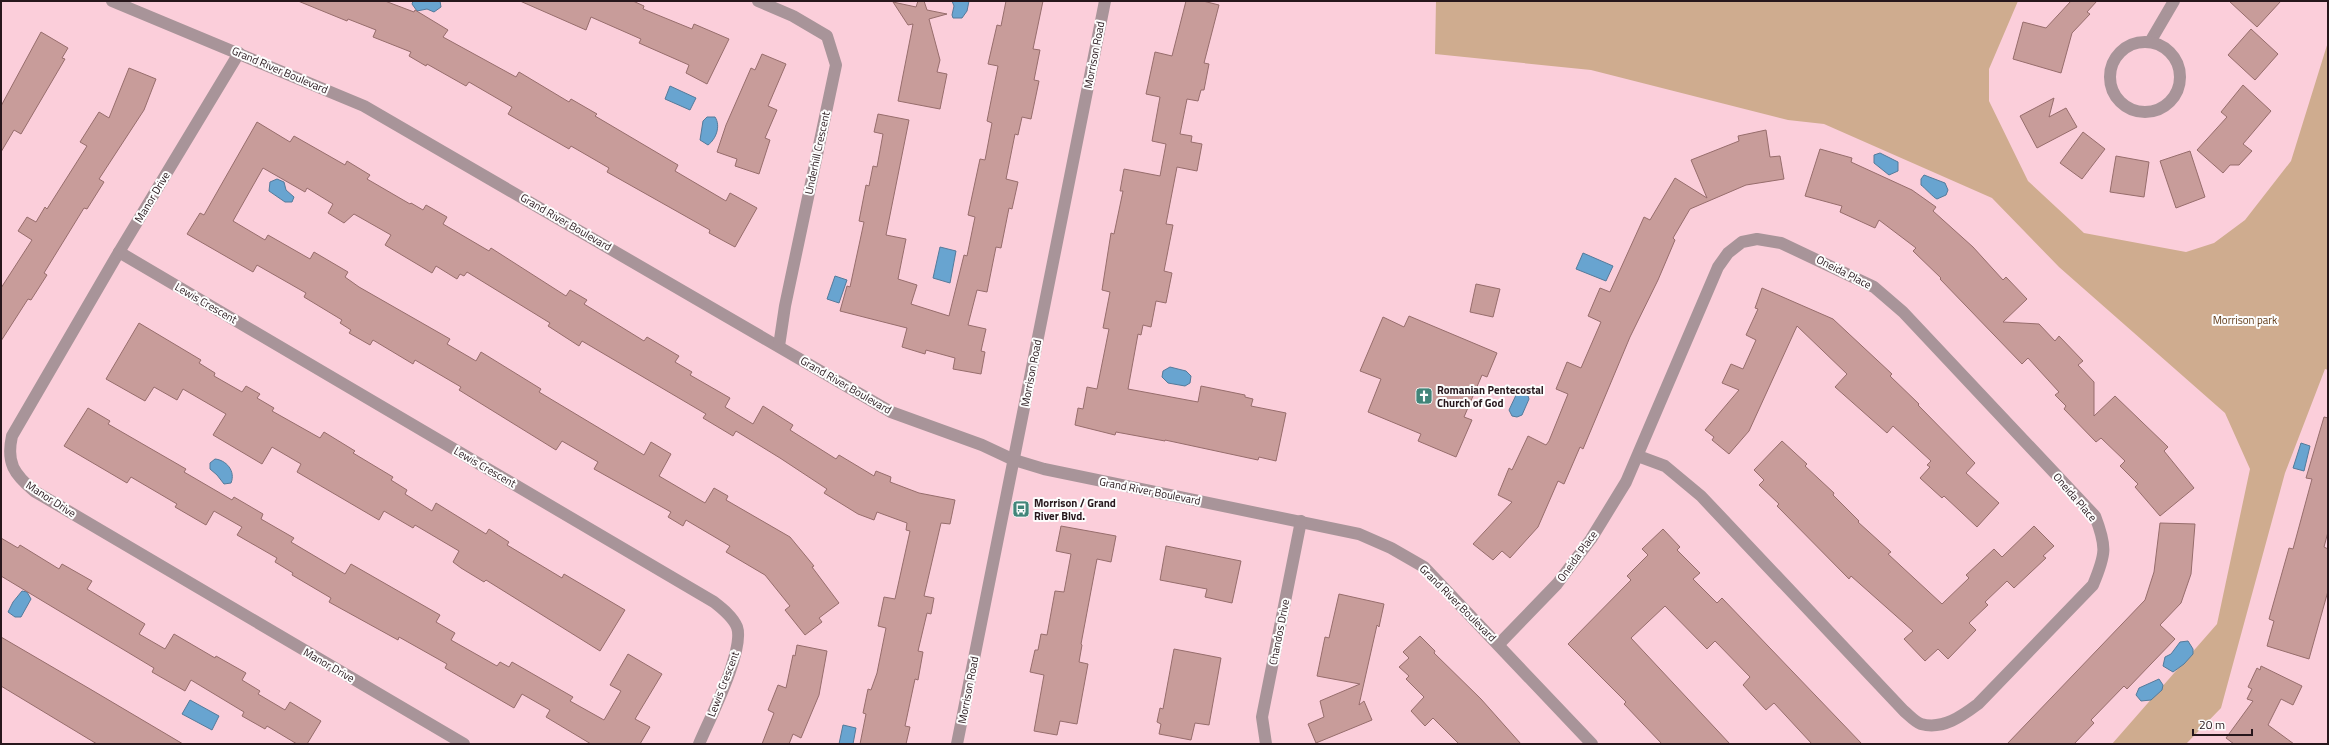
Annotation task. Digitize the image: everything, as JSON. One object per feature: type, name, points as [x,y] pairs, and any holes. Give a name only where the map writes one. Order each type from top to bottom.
[{"type":"street","name":"Grand River Boulevard","points":[[112,1],[125,4],[364,106],[891,412],[982,444],[1014,460],[1044,469],[1301,521],[1358,534],[1391,548],[1424,567],[1499,644],[1592,744]]},
{"type":"street","name":"Underhill Crescent","points":[[758,1],[793,16],[827,36],[836,65],[785,306],[779,346]]},
{"type":"street","name":"Morrison Road","points":[[957,744],[1105,1]]},
{"type":"street","points":[[2150,42],[2174,1]]},
{"type":"street","points":[[2138,42],[2150,42],[2162,46],[2172,55],[2178,66],[2180,78],[2174,96],[2166,105],[2155,110],[2140,112],[2129,108],[2115,96],[2111,84],[2111,67],[2116,56],[2127,47],[2138,42]]},
{"type":"street","name":"Manor Drive","points":[[239,53],[119,252],[12,436],[9,450],[12,464],[19,478],[34,491],[464,744]]},
{"type":"street","name":"Oneida Place","points":[[1499,644],[1558,584],[1591,539],[1626,482],[1718,267],[1728,253],[1742,242],[1757,239],[1781,243],[1874,287],[1903,312],[2095,516],[2104,539],[2103,561],[2093,585],[1978,704],[1960,718],[1940,725],[1920,724],[1904,711],[1701,496],[1665,466],[1638,456]]},
{"type":"street","name":"Lewis Crescent","points":[[119,252],[708,598],[727,612],[737,627],[738,645],[699,744]]},
{"type":"street","name":"Chandos Drive","points":[[1266,744],[1262,717],[1301,521]]},
{"type":"green space","name":"Morrison park","points":[[1436,1],[2018,1],[1989,69],[1989,101],[2028,181],[2084,233],[2186,252],[2214,243],[2245,220],[2291,161],[2328,42],[2328,370],[2325,369],[2285,473],[2221,708],[2186,744],[2112,744],[2217,624],[2250,469],[2225,413],[2059,267],[1992,198],[1824,124],[1788,120],[1591,70],[1435,54]]},
{"type":"water","points":[[413,1],[440,1],[441,7],[434,12],[427,9],[417,11],[412,4]]},
{"type":"water","points":[[952,1],[969,1],[967,11],[962,18],[953,18],[952,15],[954,6]]},
{"type":"water","points":[[670,86],[696,98],[690,110],[665,99]]},
{"type":"water","points":[[707,117],[715,117],[718,124],[717,132],[708,145],[700,140],[703,121]]},
{"type":"water","points":[[1880,153],[1898,162],[1898,171],[1889,175],[1874,163],[1874,155]]},
{"type":"water","points":[[1924,175],[1945,183],[1948,190],[1946,195],[1937,199],[1921,185],[1921,179]]},
{"type":"water","points":[[277,179],[284,182],[286,190],[294,197],[292,202],[285,202],[269,191],[270,182]]},
{"type":"water","points":[[940,247],[956,251],[950,283],[933,278]]},
{"type":"water","points":[[1583,253],[1613,266],[1606,281],[1576,269]]},
{"type":"water","points":[[835,276],[847,280],[839,303],[827,299]]},
{"type":"water","points":[[1170,367],[1186,371],[1191,376],[1190,383],[1185,386],[1168,383],[1162,377],[1163,371]]},
{"type":"water","points":[[1521,391],[1527,393],[1529,399],[1522,415],[1517,417],[1512,416],[1509,410],[1517,393]]},
{"type":"water","points":[[2301,443],[2310,446],[2304,471],[2293,468]]},
{"type":"water","points":[[215,459],[223,461],[231,470],[231,483],[224,484],[210,469],[210,463]]},
{"type":"water","points":[[22,591],[27,592],[31,599],[21,617],[15,617],[8,612],[13,602]]},
{"type":"water","points":[[2188,641],[2193,649],[2193,654],[2184,664],[2173,672],[2163,666],[2165,657],[2171,654],[2180,642]]},
{"type":"water","points":[[2159,679],[2163,685],[2162,690],[2151,700],[2141,701],[2136,695],[2139,688]]},
{"type":"water","points":[[190,700],[219,716],[212,730],[182,714]]},
{"type":"water","points":[[843,725],[856,728],[853,744],[839,744]]},
{"type":"building","points":[[298,1],[385,1],[414,12],[415,10],[448,30],[443,37],[516,77],[519,72],[569,102],[571,99],[597,114],[595,116],[678,165],[675,171],[726,201],[730,193],[757,208],[735,247],[709,233],[710,230],[607,172],[609,168],[571,146],[569,149],[508,114],[512,107],[469,82],[466,86],[427,64],[426,66],[409,56],[411,52],[373,37],[376,30],[348,19],[347,21]]},
{"type":"building","points":[[520,1],[633,1],[644,6],[643,9],[692,29],[694,24],[729,39],[707,84],[686,73],[689,65],[639,43],[641,39],[591,17],[586,30]]},
{"type":"building","points":[[918,1],[924,1],[927,10],[947,14],[929,19],[940,60],[937,72],[947,74],[940,109],[898,101],[913,24],[908,25],[893,2],[916,7]]},
{"type":"building","points":[[1006,1],[1043,1],[1033,49],[1040,50],[1034,80],[1039,81],[1031,119],[1022,117],[1018,135],[1015,134],[1006,179],[1018,182],[1012,209],[1009,208],[1001,248],[996,247],[987,292],[977,290],[968,325],[986,329],[981,351],[985,352],[981,374],[953,369],[955,358],[926,350],[925,354],[902,347],[907,328],[840,311],[847,286],[850,287],[864,222],[859,221],[866,185],[869,186],[873,166],[877,167],[883,134],[874,132],[878,114],[909,120],[886,235],[906,239],[898,279],[917,285],[911,304],[949,316],[964,255],[967,256],[975,217],[968,215],[980,159],[985,160],[992,123],[987,121],[998,66],[988,64],[997,25],[1001,26]]},
{"type":"building","points":[[1186,1],[1203,1],[1219,5],[1204,63],[1209,64],[1204,90],[1201,90],[1198,101],[1187,99],[1180,134],[1192,136],[1191,142],[1202,144],[1197,171],[1177,167],[1166,224],[1173,225],[1164,271],[1172,273],[1166,303],[1156,301],[1151,327],[1143,325],[1141,335],[1138,334],[1128,389],[1198,402],[1201,386],[1245,395],[1245,397],[1253,399],[1251,406],[1286,413],[1276,461],[1259,457],[1258,460],[1165,440],[1116,432],[1115,435],[1075,425],[1078,408],[1083,409],[1087,387],[1097,389],[1109,329],[1103,328],[1110,292],[1102,290],[1111,233],[1114,234],[1123,191],[1120,191],[1124,169],[1160,176],[1166,144],[1152,141],[1160,97],[1146,94],[1155,52],[1172,56]]},
{"type":"building","points":[[2071,1],[2097,1],[2087,12],[2090,14],[2072,33],[2061,73],[2013,59],[2023,22],[2046,28]]},
{"type":"building","points":[[2229,1],[2281,1],[2257,27]]},
{"type":"building","points":[[2251,29],[2278,54],[2255,80],[2228,55]]},
{"type":"building","points":[[41,32],[68,48],[62,58],[65,59],[21,134],[14,130],[1,152],[1,106]]},
{"type":"building","points":[[762,54],[786,64],[768,106],[777,110],[765,138],[770,140],[759,174],[735,166],[737,159],[717,152],[726,125],[751,68],[755,70]]},
{"type":"building","points":[[129,68],[156,79],[144,110],[99,179],[104,182],[87,209],[84,208],[44,273],[47,275],[31,300],[28,299],[1,341],[1,288],[32,240],[18,231],[27,217],[36,222],[45,207],[47,209],[87,146],[80,142],[99,112],[109,118]]},
{"type":"building","points":[[2243,85],[2271,111],[2243,144],[2252,151],[2239,165],[2230,165],[2223,173],[2197,150],[2227,117],[2221,112]]},
{"type":"building","points":[[2054,98],[2049,117],[2066,108],[2077,127],[2037,148],[2020,116]]},
{"type":"building","points":[[257,122],[290,142],[294,136],[345,165],[347,161],[370,175],[367,179],[410,204],[411,203],[423,210],[426,205],[447,217],[443,224],[489,251],[491,248],[566,296],[570,290],[587,300],[584,304],[644,341],[647,337],[679,356],[675,362],[692,372],[690,375],[730,398],[725,407],[753,424],[763,406],[793,425],[790,430],[836,459],[839,455],[874,476],[876,471],[891,477],[890,482],[919,493],[955,500],[950,524],[941,523],[924,596],[934,598],[931,614],[927,613],[918,651],[923,652],[918,680],[915,679],[905,726],[910,727],[906,744],[860,744],[866,714],[863,713],[868,689],[871,690],[877,673],[886,628],[878,626],[884,597],[895,599],[910,531],[906,530],[907,523],[877,512],[874,520],[858,514],[824,493],[827,489],[780,458],[736,431],[733,436],[703,418],[706,414],[582,341],[579,346],[548,326],[550,323],[467,272],[464,276],[460,274],[457,279],[436,266],[432,273],[385,245],[391,235],[354,214],[344,223],[328,213],[333,204],[307,188],[305,192],[263,168],[233,221],[265,240],[268,235],[310,259],[314,252],[348,272],[345,277],[359,287],[450,339],[447,344],[476,361],[481,352],[541,389],[539,392],[644,455],[651,442],[671,454],[659,476],[705,503],[714,488],[728,496],[726,500],[790,537],[814,566],[812,567],[839,603],[819,618],[822,622],[805,635],[785,610],[790,606],[765,575],[726,552],[730,546],[686,520],[683,526],[668,517],[671,512],[594,469],[598,462],[562,441],[556,450],[459,390],[461,387],[415,360],[413,364],[373,340],[370,345],[349,333],[351,330],[340,323],[342,320],[304,297],[306,293],[257,265],[253,272],[187,234],[200,213],[204,215]]},
{"type":"building","points":[[1766,130],[1770,157],[1780,156],[1784,179],[1746,185],[1690,209],[1673,238],[1675,240],[1658,280],[1630,337],[1583,449],[1580,447],[1564,484],[1558,481],[1538,527],[1510,558],[1502,551],[1493,560],[1473,544],[1512,502],[1498,495],[1509,468],[1512,470],[1528,436],[1546,445],[1549,441],[1568,394],[1556,389],[1567,362],[1581,368],[1601,322],[1588,316],[1600,288],[1610,292],[1644,217],[1650,220],[1675,178],[1707,198],[1691,160],[1739,141],[1738,136]]},
{"type":"building","points":[[2083,132],[2105,149],[2082,179],[2060,163]]},
{"type":"building","points":[[1820,149],[1852,158],[1851,162],[1912,190],[1936,207],[1933,211],[1973,247],[2003,280],[2006,277],[2027,299],[2003,322],[2039,324],[2055,341],[2059,336],[2083,361],[2078,365],[2094,382],[2094,416],[2115,396],[2168,447],[2164,451],[2194,488],[2160,516],[2135,487],[2138,484],[2120,466],[2125,461],[2101,438],[2096,442],[2064,409],[2066,406],[2055,395],[2059,392],[2028,358],[2022,364],[1940,279],[1941,278],[1913,251],[1916,248],[1879,220],[1875,228],[1840,212],[1842,206],[1805,196]]},
{"type":"building","points":[[2190,151],[2205,197],[2176,208],[2160,161]]},
{"type":"building","points":[[2116,156],[2149,162],[2144,197],[2110,192]]},
{"type":"building","points":[[1476,284],[1500,289],[1493,317],[1470,312]]},
{"type":"building","points":[[1762,288],[1833,319],[1892,374],[1890,376],[1975,463],[1966,473],[1999,503],[1977,527],[1944,496],[1942,498],[1920,478],[1930,467],[1927,465],[1931,461],[1893,426],[1887,433],[1835,387],[1847,374],[1797,326],[1749,431],[1729,454],[1712,440],[1714,437],[1705,430],[1739,390],[1722,383],[1731,364],[1743,369],[1756,340],[1746,335],[1758,309],[1755,308]]},
{"type":"building","name":"Romanian Pentecostal Church of God","points":[[1409,316],[1497,353],[1487,377],[1482,375],[1464,417],[1472,420],[1456,457],[1418,441],[1421,434],[1368,412],[1381,379],[1360,371],[1383,317],[1404,327]]},
{"type":"building","points":[[139,323],[201,360],[199,363],[215,373],[214,376],[242,392],[246,386],[260,394],[257,398],[274,408],[272,411],[320,438],[324,432],[355,451],[353,453],[393,477],[391,480],[407,490],[405,494],[432,511],[436,503],[486,534],[489,529],[509,542],[507,545],[562,578],[564,574],[625,610],[600,651],[486,580],[484,582],[461,568],[453,562],[459,551],[415,525],[413,528],[384,511],[379,520],[297,472],[301,464],[272,447],[262,464],[213,435],[226,414],[183,389],[177,400],[154,387],[145,401],[106,379]]},
{"type":"building","points":[[88,408],[110,421],[108,424],[186,469],[184,472],[232,500],[234,497],[263,514],[261,519],[294,538],[291,542],[345,574],[351,564],[440,615],[436,622],[455,633],[451,640],[497,666],[500,662],[509,667],[512,662],[573,697],[570,701],[604,720],[621,691],[610,685],[628,654],[662,674],[635,719],[650,727],[640,744],[591,744],[546,717],[550,710],[522,694],[514,708],[445,668],[447,664],[399,637],[398,640],[329,602],[331,598],[292,575],[293,573],[275,562],[277,558],[237,535],[242,527],[214,511],[206,525],[175,507],[177,504],[131,477],[127,483],[64,446]]},
{"type":"building","points":[[2324,417],[2328,418],[2328,532],[2324,547],[2328,549],[2328,591],[2309,659],[2267,646],[2274,621],[2269,619],[2289,548],[2293,549],[2312,479],[2306,478]]},
{"type":"building","points":[[1782,441],[1807,464],[1805,466],[1834,493],[1833,495],[1859,521],[1858,522],[1891,552],[1888,554],[1942,604],[1969,578],[1966,575],[1994,549],[2002,557],[2034,526],[2054,546],[2043,556],[2046,558],[2014,588],[2007,581],[1985,602],[1988,605],[1969,623],[1976,630],[1948,659],[1938,649],[1925,661],[1904,639],[1913,631],[1851,576],[1849,579],[1777,506],[1779,504],[1759,485],[1764,480],[1754,470]]},
{"type":"building","points":[[2160,523],[2195,524],[2191,574],[2181,603],[2160,625],[2175,639],[2127,689],[2124,686],[2091,720],[2094,723],[2074,744],[2007,744],[2145,600],[2154,572]]},
{"type":"building","points":[[1061,526],[1116,536],[1111,562],[1097,559],[1081,644],[1079,662],[1088,664],[1077,724],[1060,721],[1057,735],[1034,731],[1044,675],[1030,672],[1035,650],[1038,650],[1041,634],[1047,635],[1055,591],[1064,592],[1071,554],[1056,551]]},
{"type":"building","points":[[1663,529],[1680,547],[1677,550],[1700,573],[1693,579],[1717,603],[1722,598],[1862,744],[1812,744],[1774,703],[1766,710],[1743,685],[1750,677],[1715,641],[1707,649],[1665,606],[1631,638],[1730,744],[1662,744],[1624,704],[1626,702],[1568,644],[1631,580],[1627,576],[1648,555],[1642,549]]},
{"type":"building","points":[[1,538],[18,548],[20,545],[59,569],[62,564],[92,581],[87,589],[145,624],[139,634],[165,649],[174,634],[215,658],[216,656],[246,673],[242,680],[260,691],[258,694],[285,710],[290,702],[321,721],[307,744],[297,744],[267,726],[265,729],[242,716],[244,712],[191,680],[185,691],[152,672],[154,668],[1,576]]},
{"type":"building","points":[[1166,546],[1241,561],[1232,603],[1205,597],[1207,589],[1160,580]]},
{"type":"building","points":[[1339,594],[1384,604],[1379,627],[1377,625],[1359,705],[1364,701],[1372,720],[1316,743],[1308,724],[1324,717],[1320,701],[1360,684],[1317,676],[1325,637],[1329,638]]},
{"type":"building","points":[[1420,636],[1435,651],[1434,653],[1481,699],[1521,744],[1459,744],[1433,718],[1425,726],[1411,711],[1424,697],[1406,679],[1409,676],[1399,667],[1409,658],[1403,652]]},
{"type":"building","points":[[1,637],[183,744],[97,744],[1,686]]},
{"type":"building","points":[[797,645],[827,651],[819,695],[801,738],[793,734],[789,744],[762,744],[774,713],[768,710],[778,685],[786,688],[793,655],[795,656]]},
{"type":"building","points":[[1174,649],[1221,658],[1209,725],[1195,723],[1191,740],[1159,734],[1161,724],[1157,722],[1160,708],[1163,709]]},
{"type":"building","points":[[2261,666],[2302,686],[2293,705],[2281,699],[2268,725],[2294,744],[2234,744],[2226,738],[2253,701],[2247,699],[2252,689],[2248,687],[2257,668],[2260,670]]},
{"type":"place","name":"Romanian Pentecostal Church of God","points":[[1424,396]]},
{"type":"place","name":"Morrison / Grand River Blvd.","points":[[1021,509]]}]
